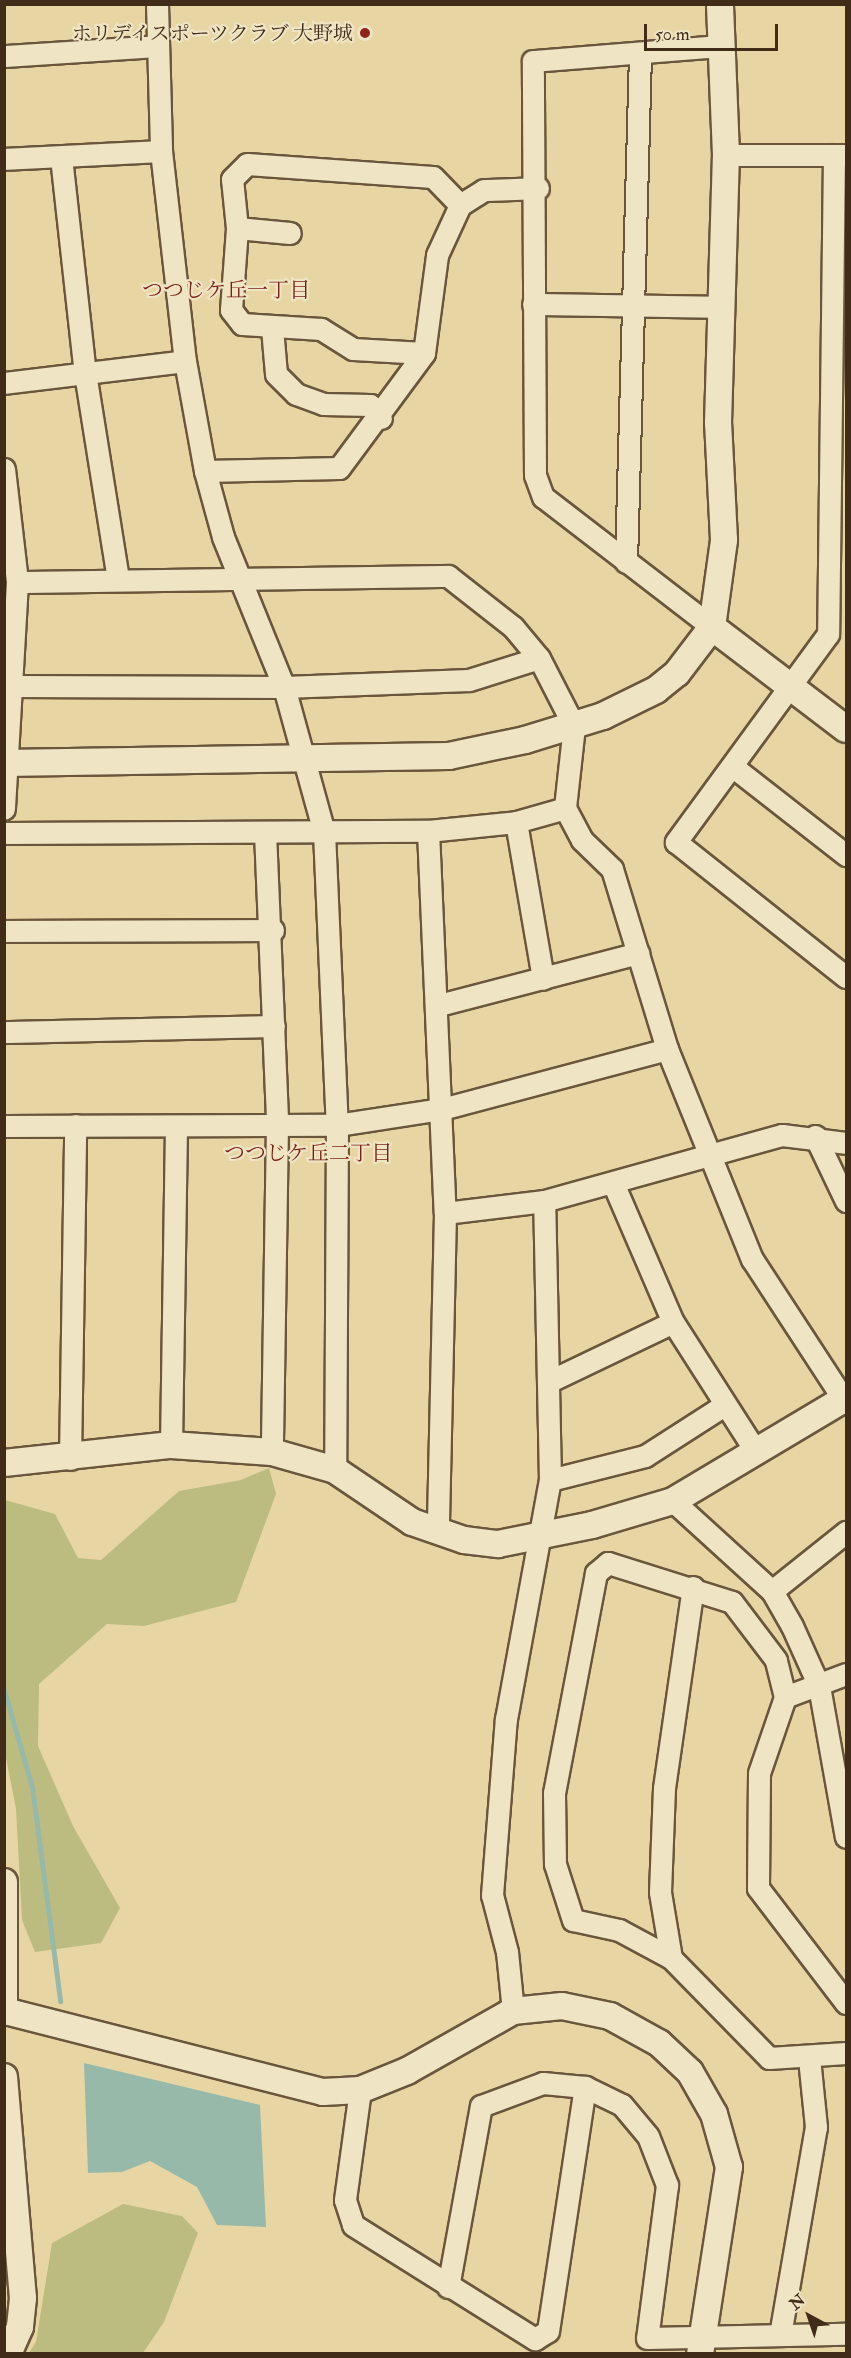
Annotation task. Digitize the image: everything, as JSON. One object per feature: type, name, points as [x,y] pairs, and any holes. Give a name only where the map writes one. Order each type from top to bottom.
[{"type":"street","points":[[157,4],[162,151],[185,361],[204,471],[223,537],[245,580],[284,687],[308,760],[324,832],[337,1125],[335,1470]]},
{"type":"street","points":[[5,763],[449,756],[574,726],[656,690],[712,627],[724,540],[720,307],[726,155],[720,4]]},
{"type":"street","points":[[4,56],[158,46]]},
{"type":"street","points":[[721,46],[533,61],[538,188],[533,303],[535,476],[543,497],[789,689],[846,729]]},
{"type":"street","points":[[626,562],[637,302],[640,53]]},
{"type":"street","points":[[4,159],[162,151]]},
{"type":"street","points":[[726,155],[840,155],[841,355],[828,634],[676,843],[846,978]]},
{"type":"street","points":[[61,157],[85,373],[118,579]]},
{"type":"street","points":[[424,353],[353,349],[321,329],[272,328],[242,324],[231,310],[237,228],[232,179],[247,164],[433,177],[460,205]]},
{"type":"street","points":[[204,471],[339,468],[381,418],[424,353],[437,255],[460,205],[484,190],[538,188]]},
{"type":"street","points":[[237,228],[291,233]]},
{"type":"street","points":[[533,303],[637,302],[720,307]]},
{"type":"street","points":[[272,328],[276,374],[296,394],[323,404],[370,405],[381,418]]},
{"type":"street","points":[[4,383],[185,361]]},
{"type":"street","points":[[4,469],[17,582],[4,809]]},
{"type":"street","points":[[4,1463],[70,1459],[171,1445],[272,1452],[335,1470],[412,1522],[438,1532],[498,1544],[543,1537],[673,1501],[846,1400],[752,1259],[666,1049],[612,869],[582,840],[565,808],[574,726],[539,658],[513,627],[448,576],[17,582]]},
{"type":"street","points":[[12,686],[284,687],[469,680],[539,658]]},
{"type":"street","points":[[732,766],[846,855]]},
{"type":"street","points":[[4,833],[428,831],[516,822],[565,808]]},
{"type":"street","points":[[516,822],[543,979]]},
{"type":"street","points":[[428,831],[439,1005],[445,1213],[438,1532]]},
{"type":"street","points":[[265,832],[273,930],[277,1124],[272,1452]]},
{"type":"street","points":[[4,931],[273,930]]},
{"type":"street","points":[[439,1005],[638,953]]},
{"type":"street","points":[[4,1032],[274,1026]]},
{"type":"street","points":[[4,1126],[337,1125],[442,1109],[666,1049]]},
{"type":"street","points":[[70,1459],[75,1125]]},
{"type":"street","points":[[171,1445],[176,1127]]},
{"type":"street","points":[[445,1213],[544,1201],[613,1184],[782,1135],[815,1136],[846,1143]]},
{"type":"street","points":[[815,1136],[846,1201]]},
{"type":"street","points":[[613,1184],[673,1322],[723,1406],[756,1452]]},
{"type":"street","points":[[513,2011],[507,1952],[492,1895],[495,1812],[506,1719],[543,1537],[550,1480],[550,1381],[544,1201]]},
{"type":"street","points":[[550,1381],[673,1322]]},
{"type":"street","points":[[550,1480],[645,1456],[723,1406]]},
{"type":"street","points":[[673,1501],[772,1591],[819,1686],[841,1796],[846,1837]]},
{"type":"street","points":[[772,1591],[846,1532]]},
{"type":"street","points":[[846,2003],[758,1888],[759,1773],[785,1697],[776,1660],[732,1602],[693,1587],[608,1563],[596,1573],[554,1793],[555,1864],[573,1920],[619,1930],[671,1958],[769,2058],[809,2058],[846,2053]]},
{"type":"street","points":[[671,1958],[660,1892],[664,1788],[693,1587]]},
{"type":"street","points":[[785,1697],[846,1674]]},
{"type":"street","points":[[4,1882],[4,2012],[291,2088],[360,2090],[407,2071],[513,2011],[562,2006],[610,2016],[659,2043],[690,2072],[714,2114],[729,2167],[701,2346]]},
{"type":"street","points":[[780,2336],[816,2127],[809,2058]]},
{"type":"street","points":[[4,2077],[14,2301],[20,2327],[8,2354]]},
{"type":"street","points":[[448,2287],[481,2106],[543,2083],[585,2087],[622,2105],[648,2136],[667,2186],[647,2338],[701,2346],[780,2336],[846,2334]]},
{"type":"street","points":[[360,2090],[347,2215],[364,2235],[535,2339],[548,2331],[585,2087]]},
{"type":"green space","points":[[269,1468],[276,1494],[236,1602],[144,1626],[107,1624],[39,1684],[38,1746],[73,1826],[120,1908],[101,1943],[35,1952],[22,1920],[16,1809],[5,1753],[5,1500],[55,1514],[78,1558],[101,1560],[179,1491],[241,1480]]},
{"type":"green space","points":[[123,2204],[182,2216],[198,2233],[164,2322],[143,2353],[29,2353],[36,2342],[52,2243]]},
{"type":"shaded area","points":[[84,2063],[260,2105],[266,2227],[217,2225],[197,2187],[150,2161],[122,2172],[88,2173]]},
{"type":"waterway","points":[[4,1690],[32,1787],[60,2001]]},
{"type":"place","name":"ホリデイスポーツクラブ 大野城","points":[[365,33]]},
{"type":"district","name":"つつじケ丘一丁目","points":[[226,291]]},
{"type":"district","name":"つつじケ丘二丁目","points":[[308,1154]]}]
